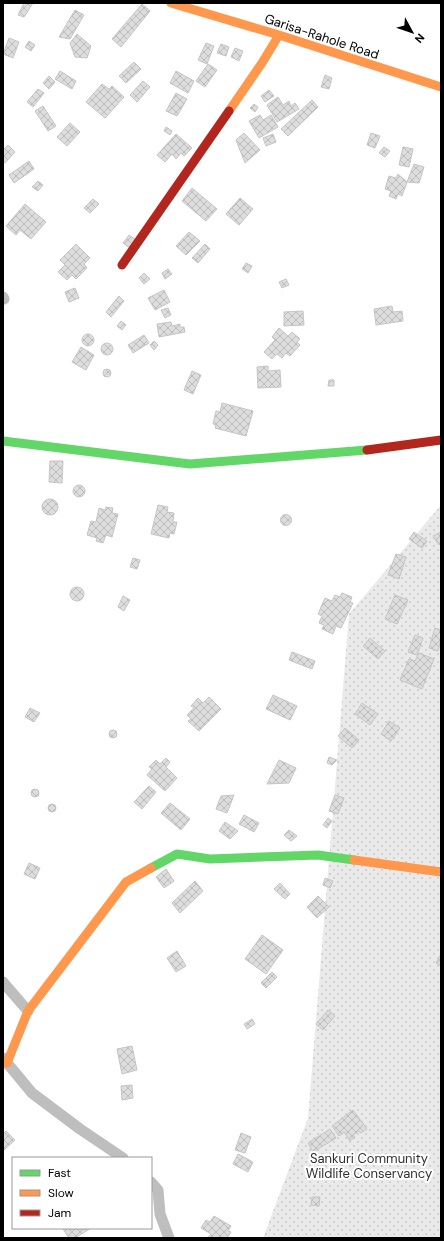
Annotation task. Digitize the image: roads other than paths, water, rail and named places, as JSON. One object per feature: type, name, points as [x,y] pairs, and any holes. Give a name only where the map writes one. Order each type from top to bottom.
[{"type":"street","name":"Garisa-Rahole Road","points":[[171,3],[280,35],[441,87]]},
{"type":"street","points":[[122,265],[254,75],[280,35]]},
{"type":"street","points":[[3,441],[190,464],[382,449],[441,440]]},
{"type":"street","points":[[122,1157],[80,1129],[32,1093],[5,1060],[28,1011],[126,882],[177,854],[210,859],[318,855],[441,872]]},
{"type":"street","points":[[3,982],[28,1011]]},
{"type":"street","points":[[152,1183],[158,1190],[160,1214],[169,1238]]},
{"type":"park label","name":"Sankuri Community Wildlife Conservancy","points":[[369,1166]]}]
